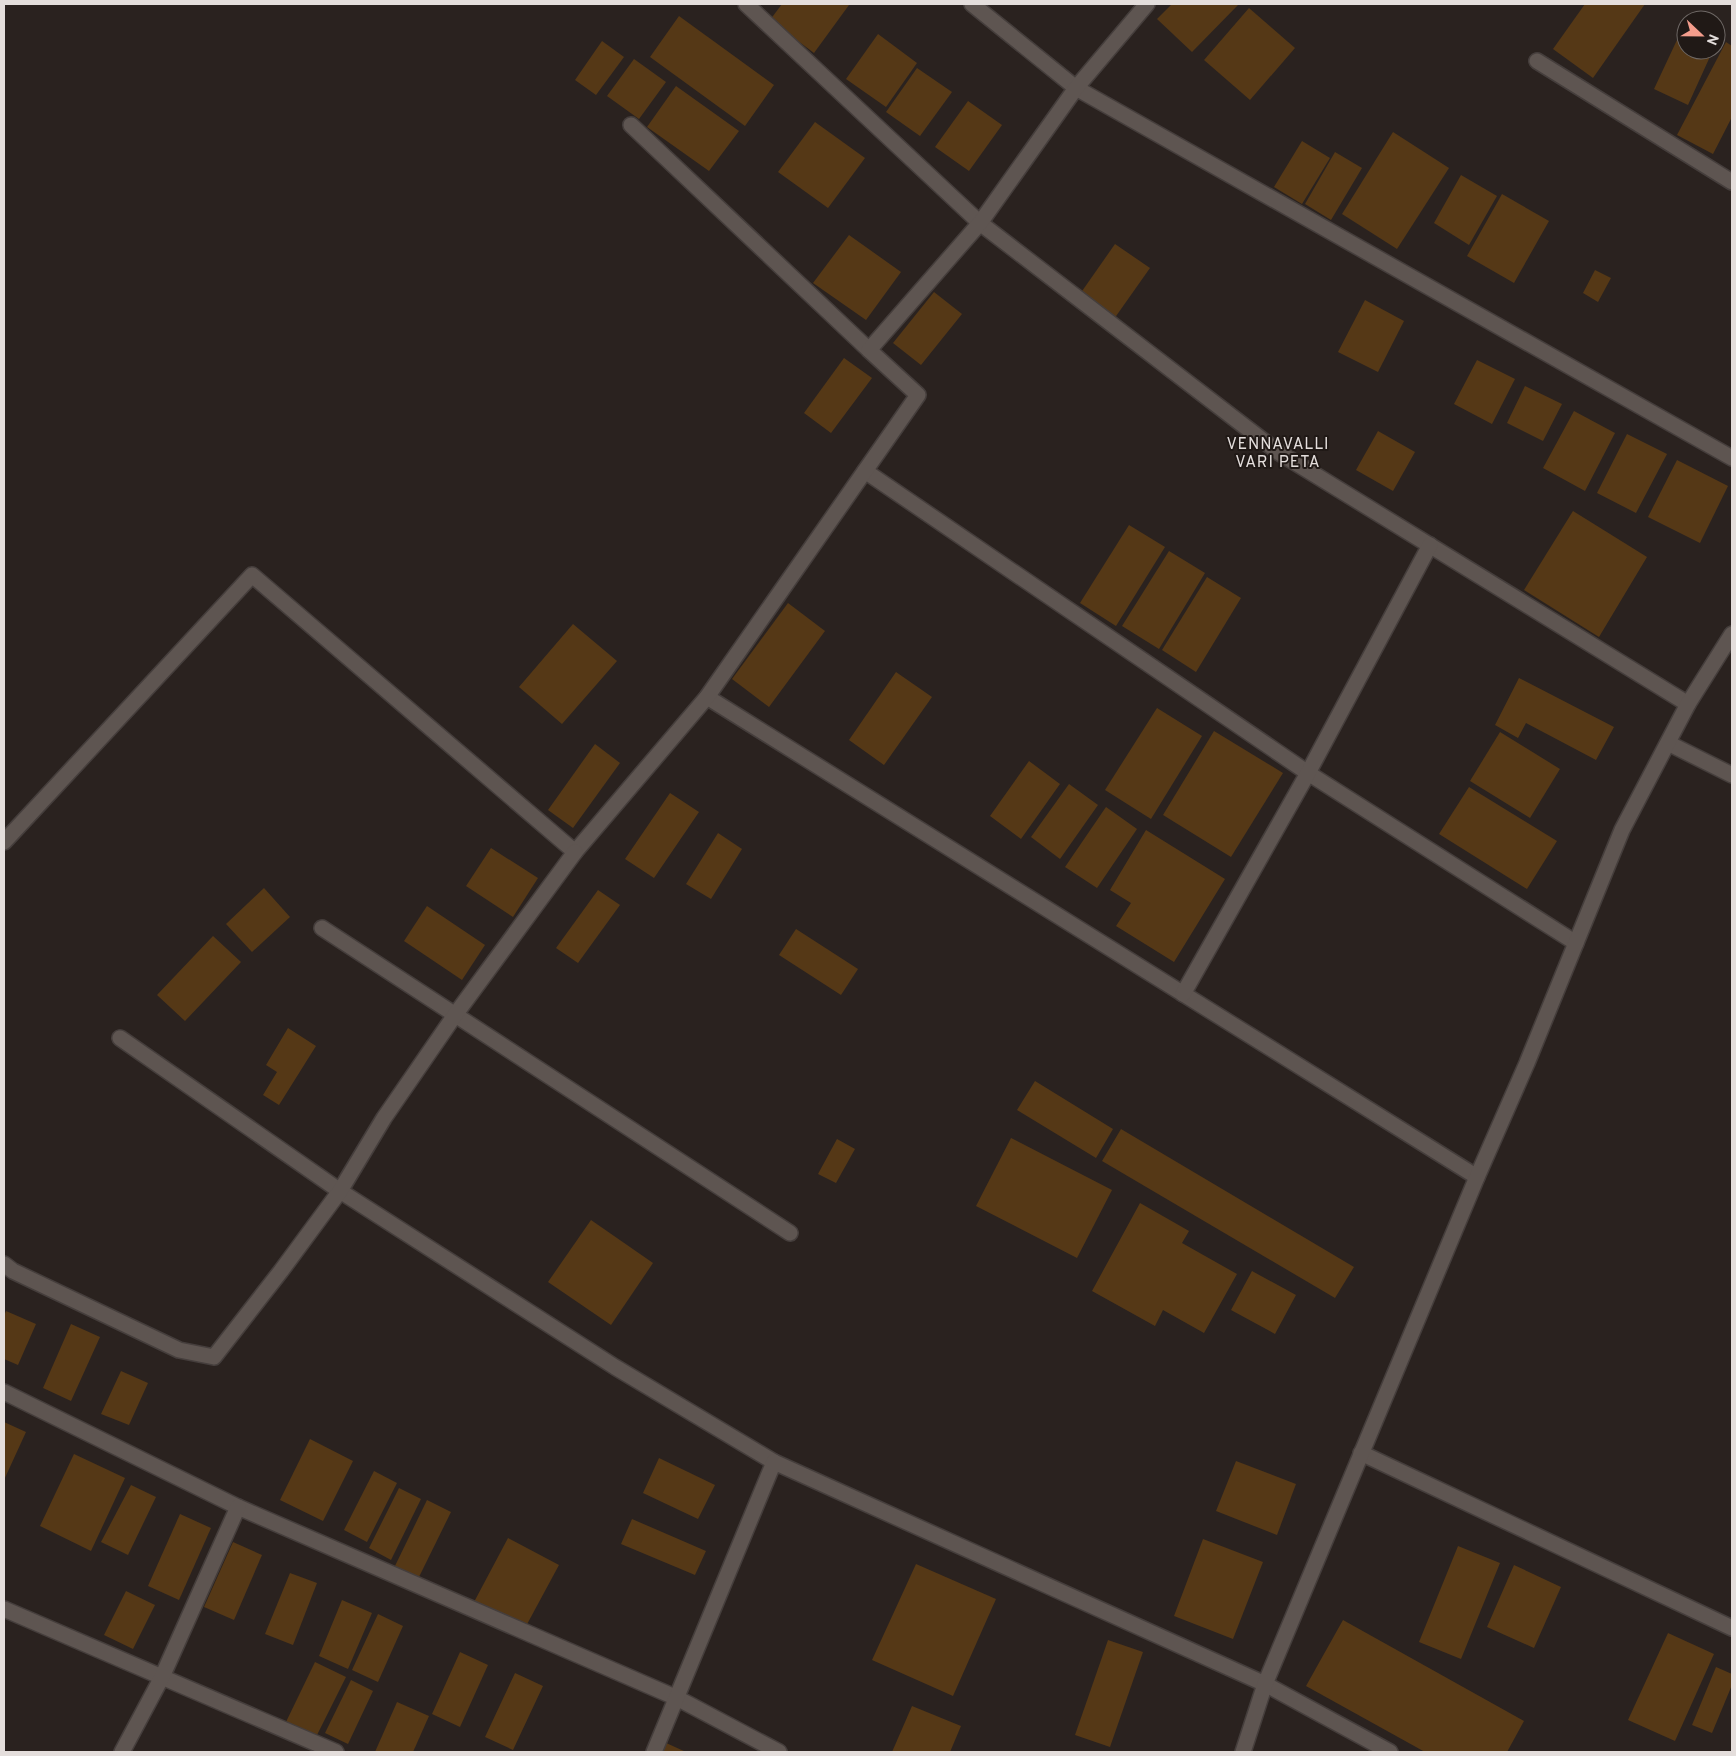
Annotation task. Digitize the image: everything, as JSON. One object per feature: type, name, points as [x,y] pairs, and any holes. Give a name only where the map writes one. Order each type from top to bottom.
[{"type":"street","points":[[746,4],[980,223],[1278,452],[1688,704]]},
{"type":"street","points":[[972,4],[1076,88],[1732,458]]},
{"type":"street","points":[[869,350],[980,223],[1076,88],[1147,4]]},
{"type":"street","points":[[1537,61],[1732,182]]},
{"type":"street","points":[[4,1264],[13,1271],[179,1350],[214,1357],[281,1271],[340,1190],[384,1118],[455,1015],[575,852],[707,697],[918,395],[631,125]]},
{"type":"street","points":[[865,471],[1308,773],[1576,943]]},
{"type":"street","points":[[1184,994],[1308,773],[1430,545]]},
{"type":"street","points":[[4,842],[252,576],[575,852]]},
{"type":"street","points":[[1243,1752],[1265,1684],[1476,1177],[1527,1063],[1622,830],[1688,704],[1732,634]]},
{"type":"street","points":[[707,697],[1476,1177]]},
{"type":"street","points":[[1668,743],[1732,774]]},
{"type":"street","points":[[322,928],[790,1233]]},
{"type":"street","points":[[120,1038],[340,1190],[615,1367],[774,1462],[1265,1684],[1390,1752]]},
{"type":"street","points":[[4,1392],[238,1507],[677,1698],[779,1752]]},
{"type":"street","points":[[1362,1453],[1732,1628]]},
{"type":"street","points":[[654,1752],[774,1462]]},
{"type":"street","points":[[122,1752],[162,1677],[238,1507]]},
{"type":"street","points":[[4,1609],[336,1752]]},
{"type":"building","points":[[782,4],[849,5],[814,53],[770,20]]},
{"type":"building","points":[[1172,4],[1239,4],[1192,52],[1157,19]]},
{"type":"building","points":[[1585,4],[1645,4],[1593,78],[1553,49]]},
{"type":"building","points":[[1249,8],[1295,48],[1250,100],[1204,60]]},
{"type":"building","points":[[679,16],[774,85],[745,126],[650,57]]},
{"type":"building","points":[[878,34],[917,63],[886,107],[846,79]]},
{"type":"building","points":[[602,41],[624,57],[596,95],[575,80]]},
{"type":"building","points":[[1676,42],[1676,60],[1708,60],[1688,105],[1654,89]]},
{"type":"building","points":[[1726,42],[1732,46],[1732,117],[1713,154],[1677,135],[1717,60],[1726,60]]},
{"type":"building","points":[[634,59],[666,82],[639,119],[607,96]]},
{"type":"building","points":[[917,68],[952,92],[920,136],[886,112]]},
{"type":"building","points":[[676,86],[739,131],[709,171],[647,127]]},
{"type":"building","points":[[968,101],[1002,125],[969,171],[935,147]]},
{"type":"building","points":[[815,122],[865,158],[828,208],[778,172]]},
{"type":"building","points":[[1393,132],[1449,168],[1397,249],[1342,214]]},
{"type":"building","points":[[1302,141],[1330,158],[1302,204],[1274,187]]},
{"type":"building","points":[[1335,152],[1362,168],[1331,220],[1305,204]]},
{"type":"building","points":[[1461,175],[1497,196],[1469,245],[1434,223]]},
{"type":"building","points":[[1502,194],[1549,221],[1514,283],[1467,256]]},
{"type":"building","points":[[849,235],[901,272],[866,320],[813,283]]},
{"type":"building","points":[[1115,244],[1150,268],[1114,319],[1080,294]]},
{"type":"building","points":[[1595,270],[1611,278],[1598,302],[1583,293]]},
{"type":"building","points":[[934,292],[962,314],[921,365],[893,343]]},
{"type":"building","points":[[1365,300],[1404,321],[1378,372],[1338,352]]},
{"type":"building","points":[[844,358],[872,378],[831,433],[804,413]]},
{"type":"building","points":[[1477,360],[1515,379],[1492,424],[1454,404]]},
{"type":"building","points":[[1525,386],[1562,404],[1543,441],[1507,423]]},
{"type":"building","points":[[1574,411],[1615,433],[1585,491],[1543,468]]},
{"type":"building","points":[[1378,431],[1415,452],[1393,491],[1356,470]]},
{"type":"building","points":[[1627,434],[1667,454],[1636,513],[1597,493]]},
{"type":"building","points":[[1677,460],[1728,486],[1700,543],[1648,517]]},
{"type":"building","points":[[1573,511],[1647,557],[1599,637],[1524,590]]},
{"type":"building","points":[[1129,525],[1165,547],[1116,626],[1080,603]]},
{"type":"building","points":[[1169,551],[1205,573],[1159,649],[1122,626]]},
{"type":"building","points":[[1207,577],[1241,598],[1196,672],[1162,650]]},
{"type":"building","points":[[788,603],[825,631],[769,707],[732,679]]},
{"type":"building","points":[[573,624],[617,661],[562,724],[519,687]]},
{"type":"building","points":[[896,672],[932,697],[884,765],[849,740]]},
{"type":"building","points":[[1519,678],[1614,727],[1596,760],[1526,723],[1518,738],[1495,725]]},
{"type":"building","points":[[1157,708],[1202,736],[1151,819],[1105,790]]},
{"type":"building","points":[[1214,731],[1283,773],[1231,857],[1163,815]]},
{"type":"building","points":[[1500,732],[1560,769],[1530,818],[1470,781]]},
{"type":"building","points":[[595,744],[620,763],[573,828],[548,810]]},
{"type":"building","points":[[1029,761],[1060,784],[1021,839],[990,816]]},
{"type":"building","points":[[1069,784],[1098,805],[1060,859],[1031,837]]},
{"type":"building","points":[[1469,787],[1557,841],[1527,889],[1439,834]]},
{"type":"building","points":[[670,793],[699,812],[654,878],[625,859]]},
{"type":"building","points":[[1106,807],[1137,829],[1097,888],[1065,867]]},
{"type":"building","points":[[1146,830],[1225,879],[1174,962],[1116,926],[1131,903],[1110,890]]},
{"type":"building","points":[[718,833],[742,849],[711,899],[686,884]]},
{"type":"building","points":[[491,848],[538,878],[513,917],[466,886]]},
{"type":"building","points":[[264,888],[290,917],[252,952],[226,924]]},
{"type":"building","points":[[598,890],[620,905],[578,963],[556,948]]},
{"type":"building","points":[[427,906],[485,945],[462,980],[404,941]]},
{"type":"building","points":[[796,929],[858,969],[841,995],[779,955]]},
{"type":"building","points":[[213,936],[241,962],[185,1021],[157,995]]},
{"type":"building","points":[[288,1028],[316,1046],[279,1105],[263,1095],[277,1072],[266,1065]]},
{"type":"building","points":[[1035,1081],[1113,1129],[1096,1158],[1017,1110]]},
{"type":"building","points":[[1121,1129],[1354,1267],[1335,1298],[1102,1161]]},
{"type":"building","points":[[1011,1138],[1112,1190],[1077,1258],[976,1206]]},
{"type":"building","points":[[837,1139],[855,1149],[836,1183],[818,1174]]},
{"type":"building","points":[[1140,1203],[1189,1231],[1182,1243],[1237,1274],[1204,1333],[1163,1310],[1155,1326],[1092,1291]]},
{"type":"building","points":[[591,1220],[653,1263],[611,1325],[548,1282]]},
{"type":"building","points":[[1252,1271],[1296,1295],[1275,1334],[1231,1310]]},
{"type":"building","points":[[6,1311],[36,1324],[18,1365],[4,1359],[4,1316]]},
{"type":"building","points":[[71,1324],[100,1337],[71,1401],[43,1388]]},
{"type":"building","points":[[121,1371],[148,1383],[129,1425],[101,1414]]},
{"type":"building","points":[[4,1422],[26,1432],[4,1480]]},
{"type":"building","points":[[310,1439],[353,1461],[323,1521],[280,1500]]},
{"type":"building","points":[[74,1454],[125,1478],[91,1551],[40,1526]]},
{"type":"building","points":[[659,1458],[715,1485],[698,1519],[643,1493]]},
{"type":"building","points":[[1236,1461],[1296,1484],[1277,1535],[1216,1511]]},
{"type":"building","points":[[374,1471],[397,1483],[367,1542],[344,1530]]},
{"type":"building","points":[[131,1485],[156,1497],[128,1555],[101,1542]]},
{"type":"building","points":[[399,1488],[421,1499],[391,1560],[369,1548]]},
{"type":"building","points":[[427,1500],[451,1512],[418,1579],[394,1568]]},
{"type":"building","points":[[180,1514],[211,1528],[179,1600],[148,1586]]},
{"type":"building","points":[[632,1519],[706,1551],[695,1575],[621,1544]]},
{"type":"building","points":[[508,1538],[559,1565],[525,1628],[474,1602]]},
{"type":"building","points":[[1203,1539],[1263,1562],[1233,1639],[1174,1616]]},
{"type":"building","points":[[233,1542],[262,1555],[234,1620],[204,1607]]},
{"type":"building","points":[[1458,1546],[1500,1563],[1461,1659],[1419,1642]]},
{"type":"building","points":[[916,1564],[996,1599],[953,1696],[872,1660]]},
{"type":"building","points":[[1514,1565],[1561,1587],[1534,1648],[1487,1627]]},
{"type":"building","points":[[290,1573],[317,1583],[293,1645],[265,1634]]},
{"type":"building","points":[[126,1591],[155,1605],[133,1649],[104,1635]]},
{"type":"building","points":[[342,1600],[372,1613],[348,1669],[319,1656]]},
{"type":"building","points":[[378,1614],[403,1626],[378,1682],[352,1670]]},
{"type":"building","points":[[1343,1620],[1524,1721],[1507,1752],[1425,1752],[1306,1686]]},
{"type":"building","points":[[1668,1633],[1714,1654],[1675,1741],[1628,1720]]},
{"type":"building","points":[[1108,1640],[1143,1652],[1110,1747],[1075,1735]]},
{"type":"building","points":[[460,1652],[488,1665],[460,1727],[432,1714]]},
{"type":"building","points":[[315,1662],[346,1677],[315,1739],[285,1724]]},
{"type":"building","points":[[1716,1667],[1732,1674],[1732,1685],[1712,1733],[1692,1725]]},
{"type":"building","points":[[515,1673],[543,1686],[513,1750],[485,1737]]},
{"type":"building","points":[[351,1680],[373,1691],[348,1744],[325,1733]]},
{"type":"building","points":[[397,1702],[429,1716],[413,1752],[375,1752]]},
{"type":"building","points":[[912,1706],[961,1726],[950,1752],[892,1752]]},
{"type":"building","points":[[664,1742],[686,1752],[659,1752]]},
{"type":"district","name":"VENNAVALLI VARI PETA","points":[[1278,452]]}]
